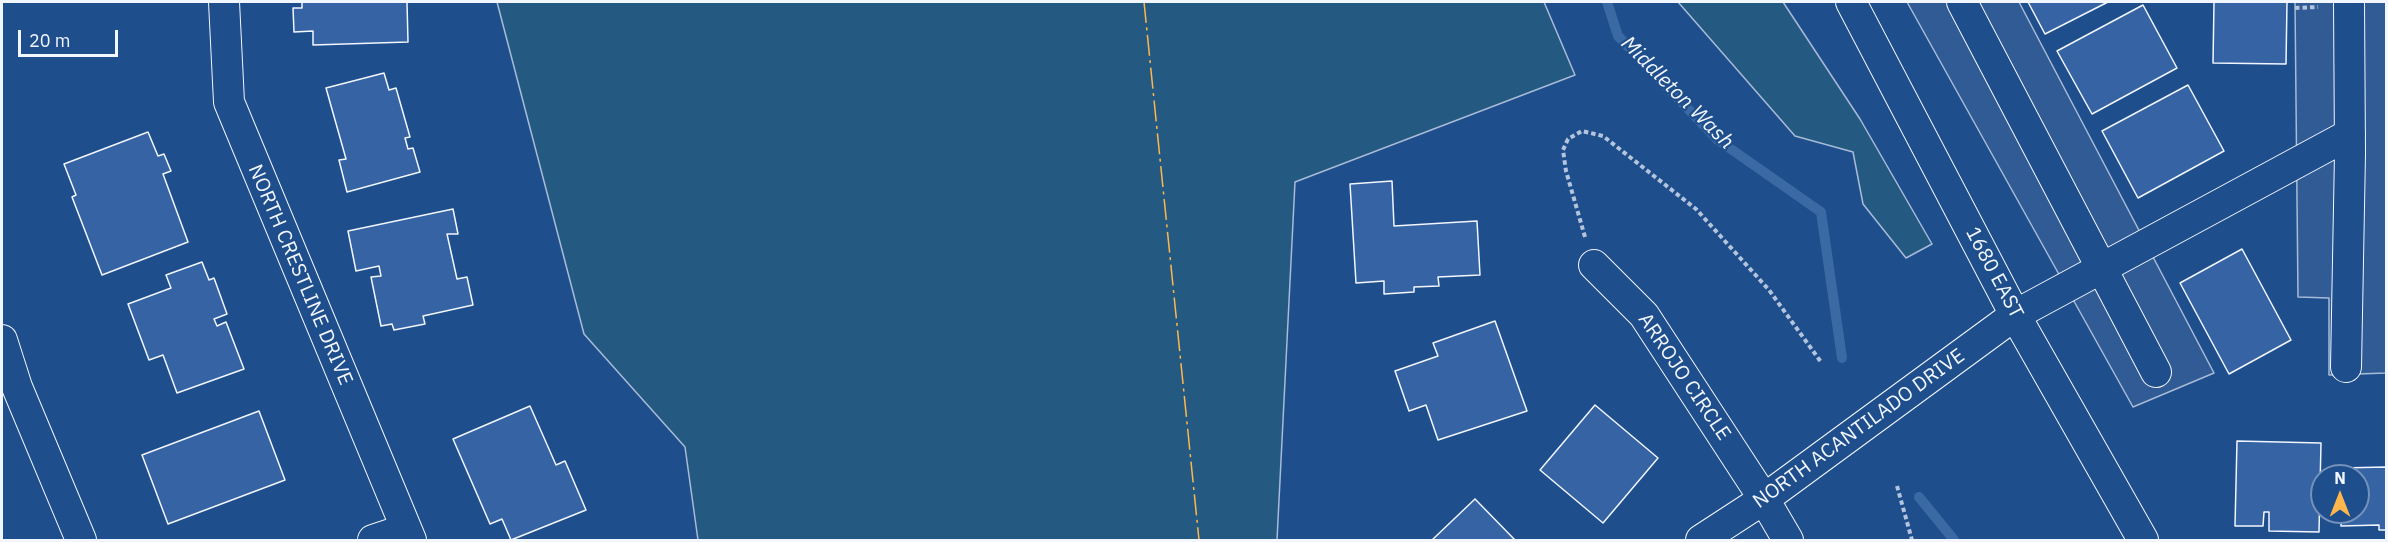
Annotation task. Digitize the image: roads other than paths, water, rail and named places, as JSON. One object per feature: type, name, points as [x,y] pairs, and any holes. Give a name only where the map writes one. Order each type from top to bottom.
[{"type":"street","name":"NORTH CRESTLINE DRIVE","points":[[224,2],[229,102],[408,535]]},
{"type":"street","name":"1680 EAST","points":[[1851,2],[2015,315],[2144,540]]},
{"type":"street","points":[[1962,2],[2156,372]]},
{"type":"street","points":[[2346,367],[2350,134],[2349,2]]},
{"type":"street","name":"NORTH ACANTILADO DRIVE","points":[[1701,540],[1764,499],[2015,315],[2350,134]]},
{"type":"street","name":"ARROJO CIRCLE","points":[[1594,264],[1644,315],[1764,499],[1788,540]]},
{"type":"street","points":[[2,340],[17,387],[81,540]]},
{"type":"street","points":[[373,540],[408,535]]},
{"type":"waterway","name":"Middleton Wash","points":[[1607,2],[1618,36],[1718,140],[1821,212],[1842,358]]},
{"type":"waterway","name":"Middleton Wash","points":[[1919,497],[1954,540]]}]
